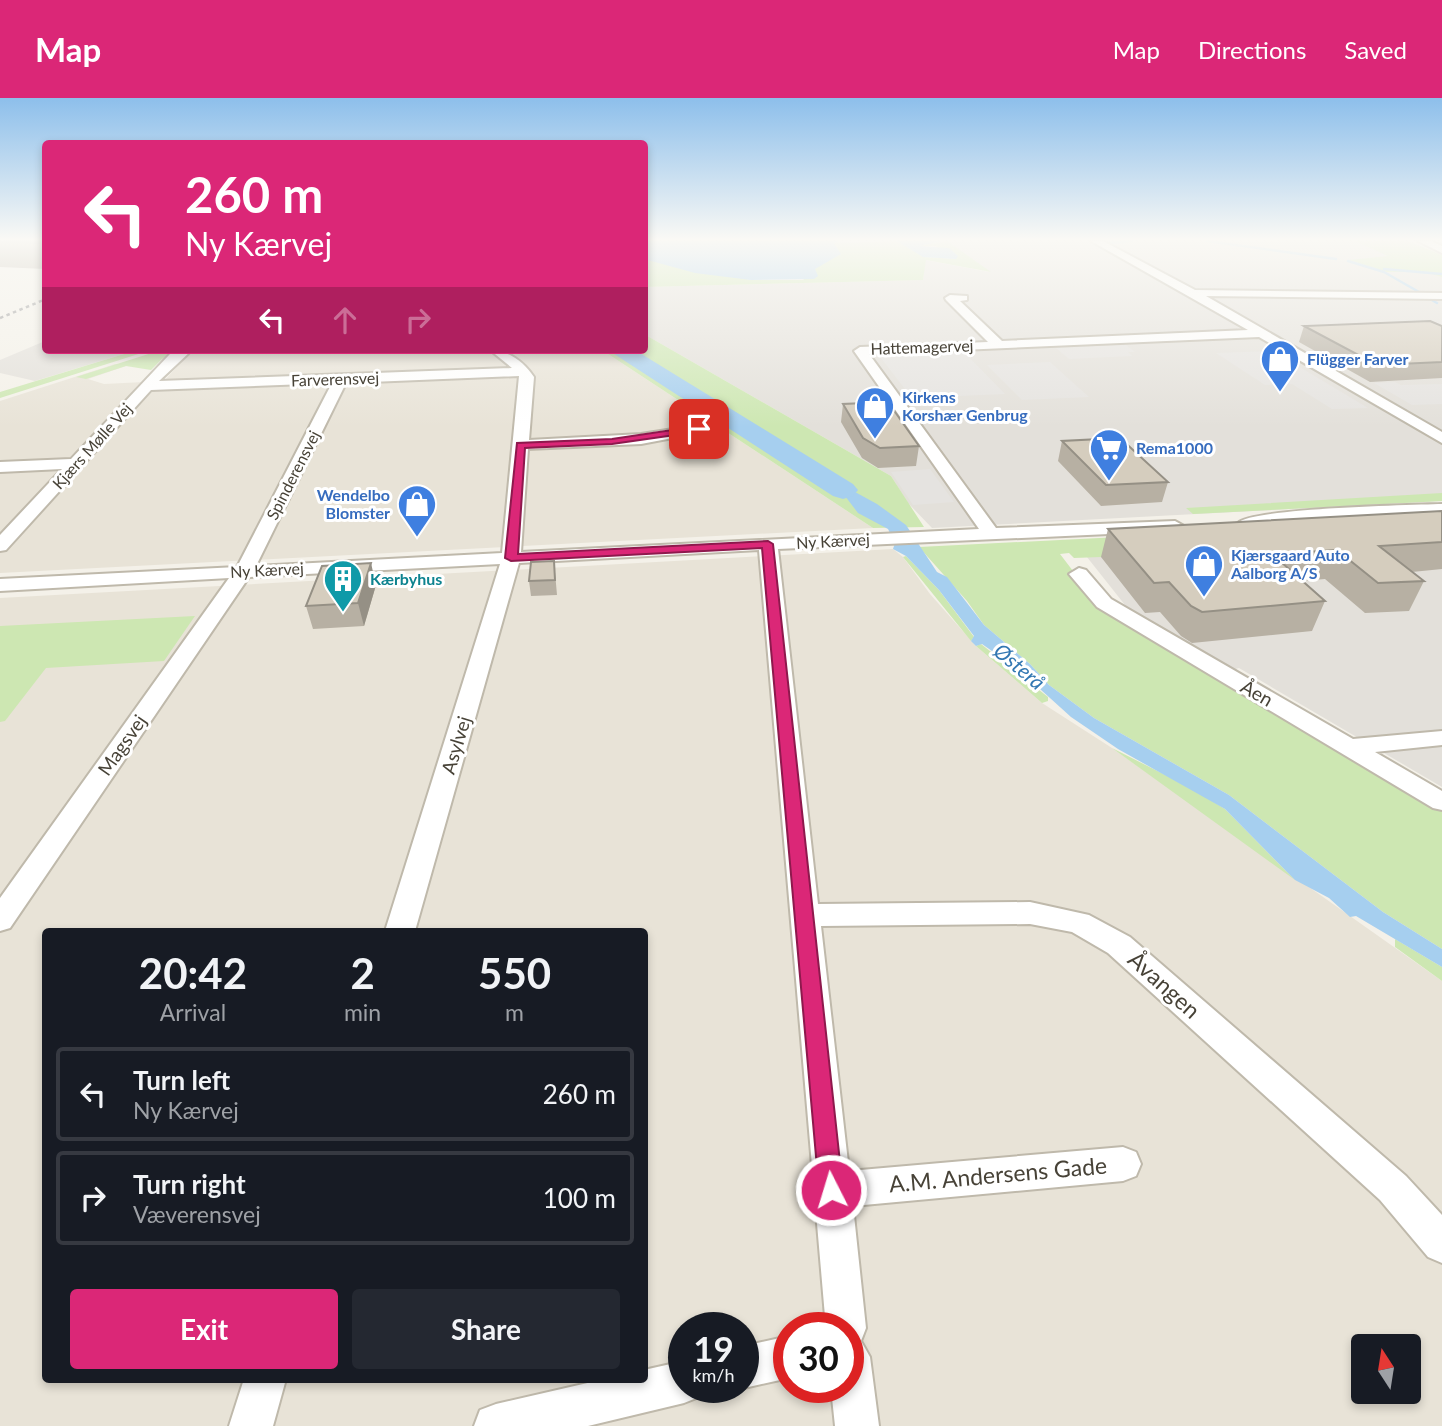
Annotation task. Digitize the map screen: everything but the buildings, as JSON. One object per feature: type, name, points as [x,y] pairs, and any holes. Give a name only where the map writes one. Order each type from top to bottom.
[{"type":"street","name":"Hattemagervej","points":[[955,303],[998,344]]},
{"type":"street","points":[[1211,303],[1442,438]]},
{"type":"street","name":"Hattemagervej","points":[[991,533],[860,351],[1262,333]]},
{"type":"street","name":"Kjærs Mølle Vej","points":[[0,546],[146,386],[179,354]]},
{"type":"street","points":[[501,354],[524,372]]},
{"type":"street","name":"Farverensvej","points":[[146,386],[524,372]]},
{"type":"street","name":"Asylvej","points":[[401,928],[511,558],[527,377],[524,372]]},
{"type":"street","name":"Spinderensvej","points":[[244,571],[341,379]]},
{"type":"street","points":[[520,445],[612,442],[699,429]]},
{"type":"street","points":[[0,467],[75,464]]},
{"type":"street","points":[[1442,509],[1292,517],[1240,523],[1442,519]]},
{"type":"street","name":"Ny Kærvej","points":[[0,585],[881,538],[1196,525]]},
{"type":"street","points":[[768,544],[844,1312]]},
{"type":"street","name":"Magsvej","points":[[0,920],[244,571]]},
{"type":"street","name":"Åen","points":[[1079,574],[1104,603],[1442,802]]},
{"type":"street","points":[[1349,747],[1442,738]]},
{"type":"street","name":"Åvangen","points":[[805,915],[1030,913],[1079,923],[1119,945],[1393,1188],[1442,1244]]},
{"type":"street","name":"A.M. Andersens Gade","points":[[831,1190],[1123,1164]]},
{"type":"street","points":[[251,1426],[264,1383]]},
{"type":"street","points":[[496,1426],[668,1386]]},
{"type":"street","points":[[854,1403],[857,1426]]},
{"type":"shaded area","points":[[648,303],[1442,303],[1442,501],[932,528],[908,503],[891,476],[648,336]]},
{"type":"shaded area","points":[[42,342],[42,354],[124,354],[35,381],[0,373],[0,360]]},
{"type":"shaded area","points":[[1126,345],[1135,352],[1128,352],[1132,356],[1069,359],[1056,348]]},
{"type":"shaded area","points":[[961,349],[1005,394],[912,398],[881,358],[892,352]]},
{"type":"shaded area","points":[[1273,351],[1368,408],[1332,409],[1292,384],[1265,385],[1216,353]]},
{"type":"shaded area","points":[[192,354],[608,354],[873,528],[0,573],[0,401],[115,364],[126,366],[88,379],[104,384],[164,381]]},
{"type":"shaded area","points":[[1050,362],[1089,397],[1022,400],[987,365]]},
{"type":"shaded area","points":[[1395,382],[1401,385],[1442,384],[1442,404],[1412,405],[1374,383]]},
{"type":"shaded area","points":[[930,469],[954,502],[913,505],[891,472]]},
{"type":"shaded area","points":[[1442,527],[1442,787],[1239,668],[1232,670],[1173,637],[1125,605],[1079,547]]},
{"type":"shaded area","points":[[893,549],[903,557],[930,594],[976,646],[1042,703],[1112,748],[1442,981],[1442,1426],[0,1426],[0,598]]},
{"type":"green space","points":[[648,336],[891,476],[924,527],[873,528],[608,354],[648,354]]},
{"type":"green space","points":[[124,354],[138,354],[0,398],[0,392]]},
{"type":"green space","points":[[148,354],[170,354],[151,370],[126,366],[86,379],[76,377]]},
{"type":"green space","points":[[1442,493],[1442,501],[1193,514],[1186,508]]},
{"type":"green space","points":[[1178,534],[1332,544],[1074,558],[1069,553],[1060,554],[1086,588],[1442,810],[1442,949],[1383,912],[1229,795],[1094,718],[1049,685],[1030,664],[984,625],[967,601],[919,547]]},
{"type":"green space","points":[[906,556],[939,590],[974,637],[971,641],[903,557]]},
{"type":"green space","points":[[195,616],[164,661],[46,668],[5,721],[0,722],[0,626]]},
{"type":"green space","points":[[981,644],[1048,697],[1048,701],[1042,703],[976,646]]},
{"type":"green space","points":[[1112,748],[1193,789],[1225,809],[1295,880]]},
{"type":"green space","points":[[1395,939],[1442,967],[1442,981],[1395,947]]},
{"type":"water","points":[[617,354],[638,356],[791,457],[877,504],[906,525],[937,572],[947,577],[984,625],[1030,664],[1049,685],[1094,718],[1229,795],[1383,912],[1442,949],[1442,967],[1356,916],[1350,917],[1329,898],[1295,880],[1225,809],[1118,749],[1071,717],[1019,670],[982,644],[976,646],[971,641],[974,636],[939,590],[906,556],[893,549],[895,543],[888,529],[858,513],[845,496],[788,465],[690,398]]},
{"type":"waterway","name":"Østerå","points":[[625,354],[843,490]]},
{"type":"railway","points":[[0,318],[36,303]]},
{"type":"place","name":"Flügger Farver","points":[[1280,393]]},
{"type":"place","name":"Kirkens Korshær Genbrug","points":[[875,440]]},
{"type":"place","name":"Rema1000","points":[[1109,482]]},
{"type":"place","name":"Wendelbo Blomster","points":[[417,538]]},
{"type":"place","name":"Kjærsgaard Auto Aalborg A/S","points":[[1204,598]]},
{"type":"place","name":"Kærbyhus","points":[[343,613]]},
{"type":"route","points":[[699,429],[612,442],[520,445],[511,558],[768,544],[831,1190]]}]
